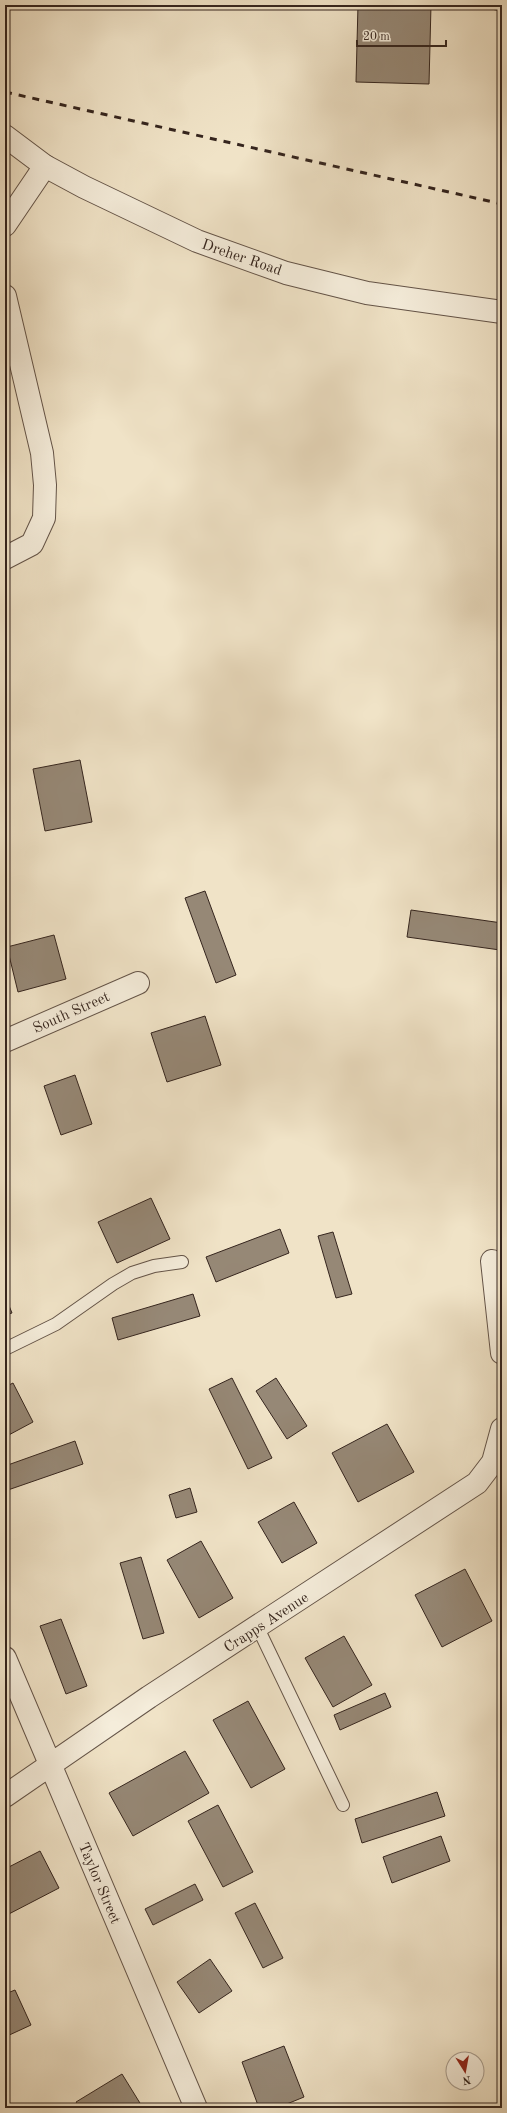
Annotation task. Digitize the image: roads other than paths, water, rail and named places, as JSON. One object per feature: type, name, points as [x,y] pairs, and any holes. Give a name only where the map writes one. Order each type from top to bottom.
[{"type":"street","name":"Dreher Road","points":[[5,136],[45,166],[84,187],[197,242],[286,273],[367,293],[502,312]]},
{"type":"street","points":[[5,226],[45,166]]},
{"type":"street","points":[[5,296],[42,453],[45,486],[44,518],[32,544],[5,558]]},
{"type":"street","name":"South Street","points":[[5,1041],[138,983]]},
{"type":"street","points":[[492,1261],[502,1353]]},
{"type":"street","name":"Crapps Avenue","points":[[5,1796],[149,1697],[258,1628],[477,1483],[493,1462],[502,1429]]},
{"type":"street","name":"Taylor Street","points":[[5,1658],[196,2108]]},
{"type":"lane","points":[[5,1349],[56,1324],[113,1284],[132,1273],[154,1266],[182,1262]]},
{"type":"lane","points":[[258,1628],[343,1805]]},
{"type":"railway","points":[[5,92],[502,204]]}]
